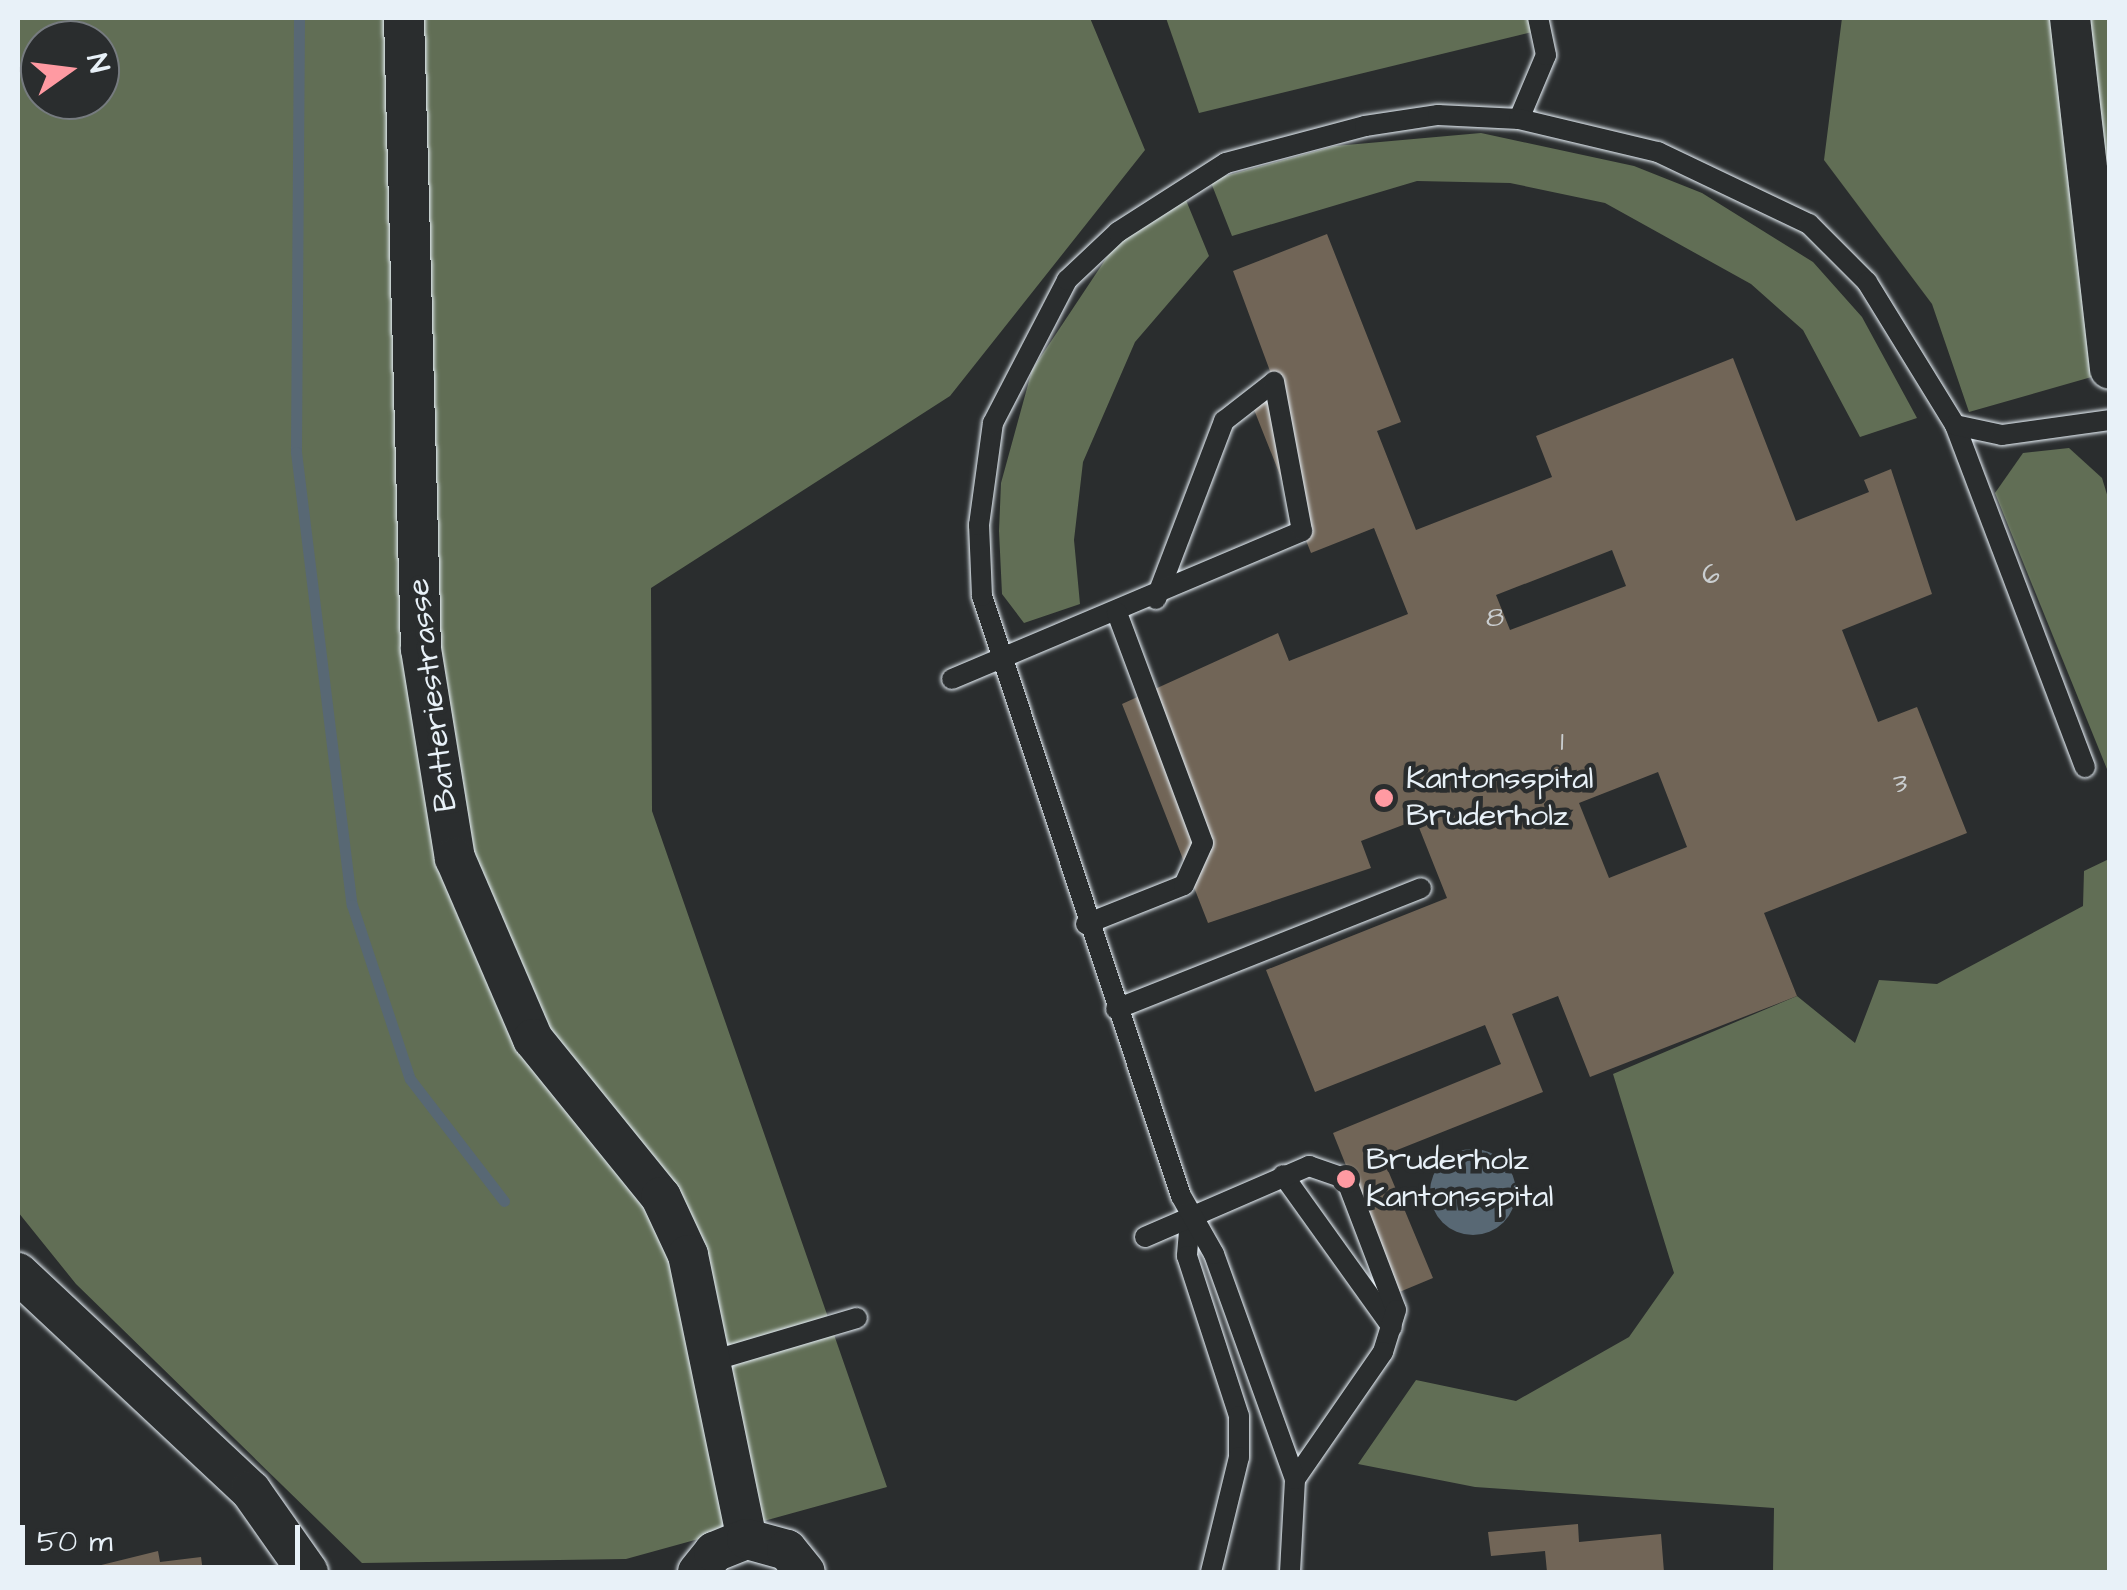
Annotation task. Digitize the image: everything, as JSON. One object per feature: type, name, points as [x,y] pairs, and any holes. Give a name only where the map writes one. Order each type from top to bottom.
[{"type":"street","name":"Batteriestrasse","points":[[404,18],[422,649],[455,858],[533,1039],[661,1197],[688,1255],[716,1360],[746,1539]]},
{"type":"street","points":[[2070,18],[2110,369]]},
{"type":"street","points":[[18,1273],[251,1490],[308,1572]]},
{"type":"street","points":[[698,1572],[714,1552],[746,1539],[786,1550],[805,1572]]},
{"type":"lane","points":[[1519,118],[1546,55],[1538,18]]},
{"type":"lane","points":[[1290,1572],[1295,1478],[1214,1254],[1190,1220],[998,664],[982,596],[984,463],[1000,404],[1067,280],[1118,232],[1226,163],[1365,126],[1438,115],[1519,118],[1658,152],[1809,224],[1866,282],[1955,425],[2085,767]]},
{"type":"lane","points":[[952,679],[1156,599],[1302,531],[1274,382],[1224,420],[1156,599]]},
{"type":"lane","points":[[1955,425],[2002,435],[2110,420]]},
{"type":"lane","points":[[1086,924],[1184,885],[1203,843],[1117,613]]},
{"type":"lane","points":[[1116,1009],[1421,888]]},
{"type":"lane","points":[[1145,1237],[1308,1166],[1346,1178],[1390,1284],[1393,1330],[1295,1478]]},
{"type":"lane","points":[[1283,1174],[1393,1330]]},
{"type":"lane","points":[[1190,1220],[1187,1256],[1239,1416],[1239,1457],[1210,1572]]},
{"type":"lane","points":[[716,1360],[857,1318]]},
{"type":"green space","points":[[18,18],[1090,18],[1145,150],[950,396],[651,588],[652,811],[887,1487],[626,1559],[362,1563],[76,1284],[18,1212]]},
{"type":"green space","points":[[1166,18],[1544,18],[1536,31],[1199,113]]},
{"type":"green space","points":[[1842,18],[2109,18],[2109,372],[1969,412],[1932,304],[1824,160]]},
{"type":"green space","points":[[1481,133],[1634,166],[1702,193],[1813,262],[1862,317],[1917,418],[1860,437],[1803,330],[1751,284],[1605,203],[1510,183],[1417,181],[1232,236],[1210,180],[1335,146]]},
{"type":"green space","points":[[1181,188],[1209,256],[1135,342],[1083,462],[1074,540],[1080,604],[1024,623],[1002,594],[999,531],[1001,483],[1032,370],[1119,239]]},
{"type":"green space","points":[[2069,448],[2102,478],[2109,501],[2109,774],[1995,493],[2023,453]]},
{"type":"green space","points":[[2109,859],[2109,1572],[1773,1572],[1774,1508],[1475,1487],[1358,1464],[1416,1380],[1516,1401],[1629,1337],[1674,1273],[1613,1074],[1797,996],[1855,1043],[1879,980],[1937,984],[2083,906],[2084,871]]},
{"type":"water","points":[[1473,1149],[1497,1156],[1509,1168],[1516,1192],[1509,1216],[1497,1228],[1473,1235],[1449,1228],[1437,1216],[1430,1192],[1437,1168],[1449,1156]]},
{"type":"building","points":[[1327,234],[1401,422],[1377,431],[1416,530],[1552,477],[1536,436],[1733,358],[1796,521],[1869,492],[1864,480],[1891,469],[1932,594],[1842,630],[1878,722],[1917,707],[1967,833],[1764,913],[1797,996],[1590,1077],[1558,996],[1512,1014],[1543,1092],[1382,1156],[1433,1278],[1397,1293],[1333,1133],[1501,1064],[1485,1025],[1315,1092],[1266,970],[1447,898],[1416,820],[1361,841],[1371,868],[1208,923],[1122,704],[1278,633],[1289,661],[1408,614],[1374,528],[1311,553],[1247,392],[1274,382],[1233,271]],"holes":[[[1612,550],[1626,586],[1510,630],[1496,595]],[[1658,772],[1687,847],[1609,878],[1579,803]]]},
{"type":"building","points":[[1578,1524],[1579,1542],[1661,1534],[1664,1572],[1547,1572],[1545,1551],[1491,1556],[1488,1532]]},
{"type":"building","points":[[158,1551],[160,1562],[201,1557],[203,1572],[73,1572]]},
{"type":"waterway","points":[[299,18],[296,452],[352,905],[410,1079],[504,1201]]},
{"type":"place","name":"Kantonsspital Bruderholz","points":[[1384,798]]},
{"type":"place","name":"Bruderholz Kantonsspital","points":[[1346,1179]]}]
